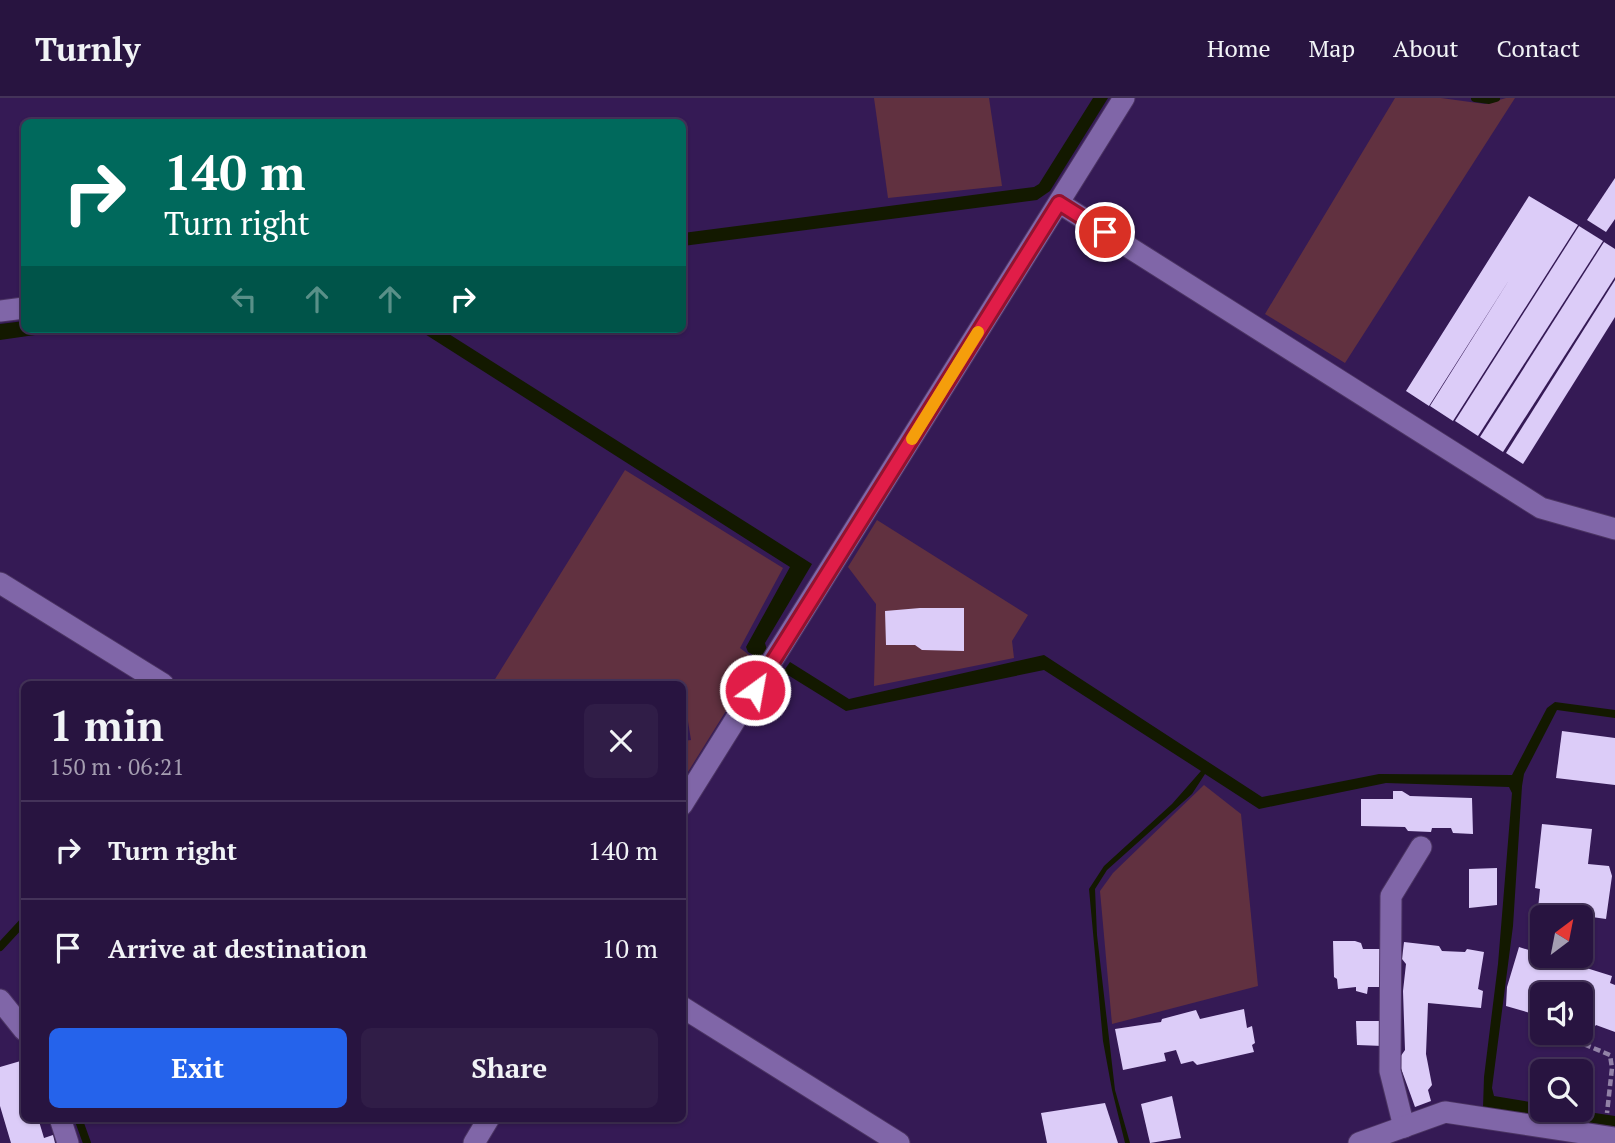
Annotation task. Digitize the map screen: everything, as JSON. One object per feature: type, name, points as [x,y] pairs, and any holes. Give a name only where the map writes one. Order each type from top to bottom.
[{"type":"street","points":[[686,799],[1125,98]]},
{"type":"street","points":[[1059,203],[1541,508],[1615,529]]},
{"type":"street","points":[[0,311],[21,308]]},
{"type":"street","points":[[0,583],[158,681]]},
{"type":"street","points":[[1404,1127],[1390,1071],[1391,896],[1420,847]]},
{"type":"street","points":[[0,1000],[21,1026]]},
{"type":"street","points":[[686,1010],[899,1143]]},
{"type":"street","points":[[1359,1143],[1445,1112],[1609,1137]]},
{"type":"street","points":[[61,1122],[68,1143]]},
{"type":"street","points":[[474,1143],[487,1122]]},
{"type":"path","points":[[1586,1045],[1610,1055],[1612,1068],[1609,1137]]},
{"type":"shaded area","points":[[874,98],[989,98],[1002,186],[888,198]]},
{"type":"shaded area","points":[[1093,98],[1108,98],[1050,191],[1037,200],[686,246],[686,233],[1034,187],[1039,184]]},
{"type":"shaded area","points":[[1395,98],[1441,98],[1485,104],[1515,98],[1345,363],[1265,314]]},
{"type":"shaded area","points":[[21,321],[21,333],[49,333],[0,340],[0,324]]},
{"type":"shaded area","points":[[423,333],[447,333],[812,564],[765,643],[767,650],[758,658],[748,652],[746,647],[790,567]]},
{"type":"shaded area","points":[[625,470],[783,568],[740,648],[757,661],[686,775],[686,741],[691,740],[686,709],[686,681],[494,681]]},
{"type":"shaded area","points":[[877,520],[1028,615],[1012,641],[1014,658],[874,686],[876,604],[848,567]]},
{"type":"shaded area","points":[[1044,655],[1262,797],[1379,774],[1512,775],[1547,708],[1555,702],[1615,710],[1615,718],[1557,710],[1524,774],[1513,926],[1492,1088],[1494,1096],[1530,1102],[1530,1116],[1483,1108],[1512,793],[1509,787],[1386,783],[1259,809],[1205,774],[1192,794],[1107,870],[1095,889],[1097,935],[1115,1090],[1130,1143],[1125,1143],[1103,1041],[1089,889],[1104,866],[1172,804],[1201,771],[1044,670],[846,711],[783,672],[790,662],[849,699]]},
{"type":"shaded area","points":[[1204,785],[1241,814],[1258,986],[1112,1024],[1100,891],[1113,873]]},
{"type":"shaded area","points":[[1593,1113],[1615,1116],[1615,1130],[1567,1122],[1593,1122]]},
{"type":"building","points":[[1615,178],[1615,219],[1606,232],[1587,220]]},
{"type":"building","points":[[1529,196],[1578,225],[1453,421],[1430,406],[1511,277],[1429,406],[1406,391]]},
{"type":"building","points":[[1579,226],[1603,241],[1478,436],[1455,421]]},
{"type":"building","points":[[1604,242],[1615,249],[1615,277],[1503,452],[1480,437]]},
{"type":"building","points":[[1615,280],[1615,317],[1523,464],[1506,453]]},
{"type":"building","points":[[964,608],[964,651],[922,650],[915,645],[886,645],[885,611]]},
{"type":"building","points":[[1562,731],[1615,738],[1615,785],[1556,778]]},
{"type":"building","points":[[1393,791],[1402,791],[1410,796],[1472,798],[1473,834],[1453,833],[1451,828],[1432,828],[1431,832],[1408,831],[1405,827],[1361,826],[1361,799],[1393,799]]},
{"type":"building","points":[[1542,824],[1592,829],[1588,864],[1609,866],[1612,876],[1606,919],[1593,917],[1593,905],[1538,905],[1540,889],[1535,888]]},
{"type":"building","points":[[1497,868],[1497,905],[1469,908],[1469,869]]},
{"type":"building","points":[[1333,941],[1355,941],[1361,943],[1363,949],[1384,949],[1384,987],[1368,987],[1367,994],[1356,991],[1356,987],[1338,989],[1337,979],[1334,977]]},
{"type":"building","points":[[1404,942],[1439,946],[1442,951],[1465,952],[1467,949],[1484,952],[1478,989],[1483,991],[1481,1008],[1428,1003],[1426,1054],[1432,1085],[1428,1090],[1431,1101],[1415,1107],[1398,1060],[1405,1050],[1403,991],[1406,964],[1402,959]]},
{"type":"building","points":[[1519,947],[1530,950],[1530,968],[1586,968],[1612,976],[1610,983],[1615,985],[1615,1032],[1596,1025],[1593,1029],[1593,982],[1530,982],[1530,1013],[1506,1006],[1507,987]]},
{"type":"building","points":[[1244,1009],[1247,1028],[1252,1026],[1254,1052],[1197,1065],[1193,1061],[1181,1064],[1176,1050],[1164,1053],[1166,1061],[1123,1070],[1115,1029],[1161,1022],[1162,1019],[1196,1010],[1200,1019]]},
{"type":"building","points":[[1356,1021],[1383,1021],[1383,1046],[1357,1045]]},
{"type":"building","points":[[21,1061],[21,1122],[39,1122],[44,1138],[53,1135],[55,1143],[11,1143],[0,1106],[0,1067]]},
{"type":"building","points":[[1172,1096],[1181,1138],[1150,1143],[1141,1104]]},
{"type":"building","points":[[1105,1103],[1118,1143],[1047,1143],[1041,1113]]},
{"type":"waterway","points":[[1475,98],[1496,98]]},
{"type":"waterway","points":[[0,947],[21,924]]},
{"type":"waterway","points":[[79,1122],[87,1143]]},
{"type":"slow traffic","points":[[912,439],[978,332]]},
{"type":"route","points":[[755,690],[1059,203],[1105,232]]}]
